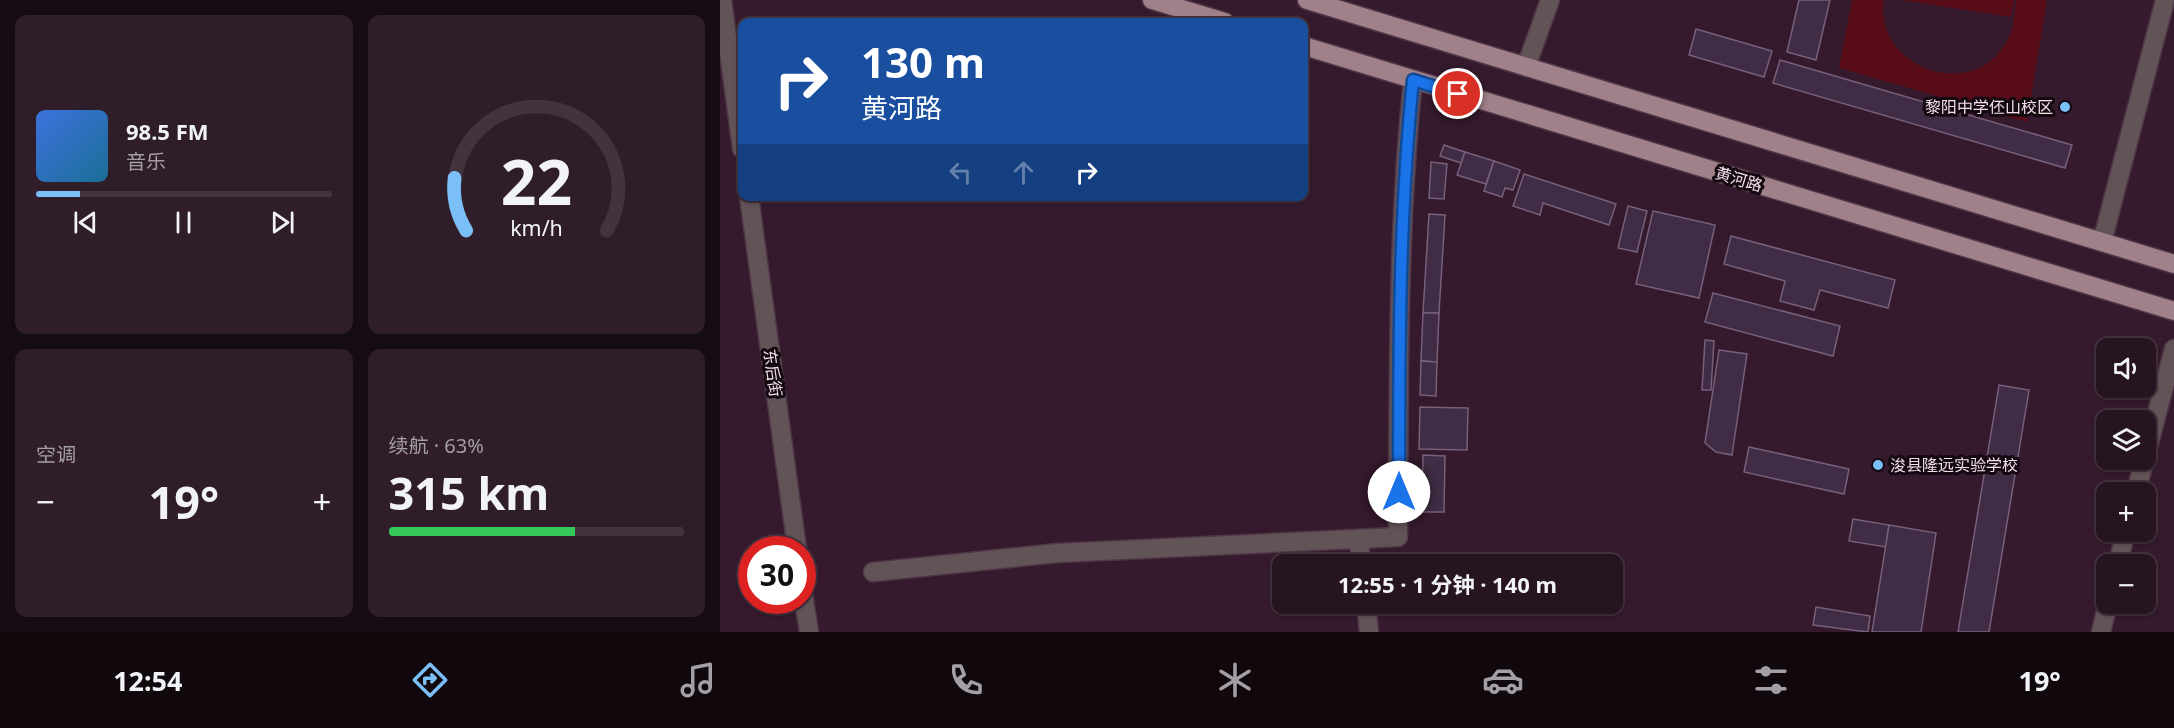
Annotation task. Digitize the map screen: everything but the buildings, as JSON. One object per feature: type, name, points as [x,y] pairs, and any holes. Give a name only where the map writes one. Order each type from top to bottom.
[{"type":"main road","points":[[1152,0],[1212,18]]},
{"type":"main road","points":[[1307,0],[2174,264]]},
{"type":"main road","name":"黄河路","points":[[1308,47],[2174,311]]},
{"type":"street","points":[[722,0],[738,119]]},
{"type":"street","points":[[1526,67],[1550,0]]},
{"type":"street","points":[[2102,242],[2165,0]]},
{"type":"street","points":[[873,572],[1058,553],[1398,537],[1399,292],[1404,182],[1413,80]]},
{"type":"street","name":"东后街","points":[[750,201],[795,536]]},
{"type":"street","points":[[2139,482],[2174,349]]},
{"type":"street","points":[[1359,539],[1360,554]]},
{"type":"street","points":[[806,614],[808,632]]},
{"type":"street","points":[[1367,614],[1369,632]]},
{"type":"street","points":[[2101,632],[2105,614]]},
{"type":"shaded area","points":[[1852,0],[1884,0],[1885,25],[1895,46],[1912,61],[1933,71],[1956,74],[1978,69],[1997,55],[2011,32],[2016,0],[2047,0],[2027,122],[1839,68]]},
{"type":"shaded area","points":[[1901,0],[2014,0],[2011,17]]},
{"type":"place","name":"黎阳中学伾山校区","points":[[2065,107]]},
{"type":"place","name":"浚县隆远实验学校","points":[[1878,465]]},
{"type":"route","points":[[1399,492],[1399,292],[1413,80],[1458,94]]}]
